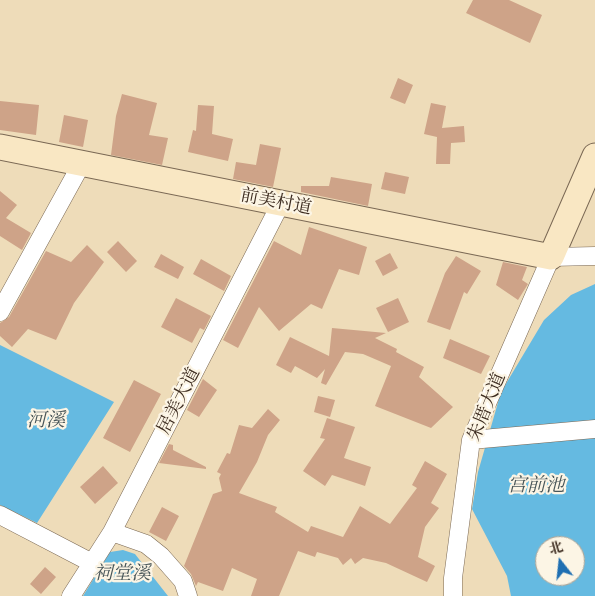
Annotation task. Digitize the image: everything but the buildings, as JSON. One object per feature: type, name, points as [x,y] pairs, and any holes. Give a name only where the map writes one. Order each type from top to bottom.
[{"type":"street","name":"前美村道","points":[[0,147],[551,257]]},
{"type":"street","points":[[595,156],[551,257],[595,256]]},
{"type":"street","points":[[0,312],[82,164]]},
{"type":"street","name":"居美大道","points":[[71,596],[94,564],[112,532],[281,203]]},
{"type":"street","name":"朱厝大道","points":[[453,596],[453,578],[471,440],[551,257]]},
{"type":"street","points":[[471,440],[595,429]]},
{"type":"street","points":[[0,515],[94,564]]},
{"type":"street","points":[[112,532],[146,544],[161,556],[183,580],[188,596]]},
{"type":"water","name":"宫前池","points":[[595,284],[595,596],[511,596],[507,576],[472,509],[478,472],[501,392],[544,320],[571,295]]},
{"type":"water","name":"河溪","points":[[0,345],[114,402],[37,523],[0,505]]},
{"type":"water","name":"祠堂溪","points":[[123,550],[135,554],[168,596],[83,596],[110,552]]}]
